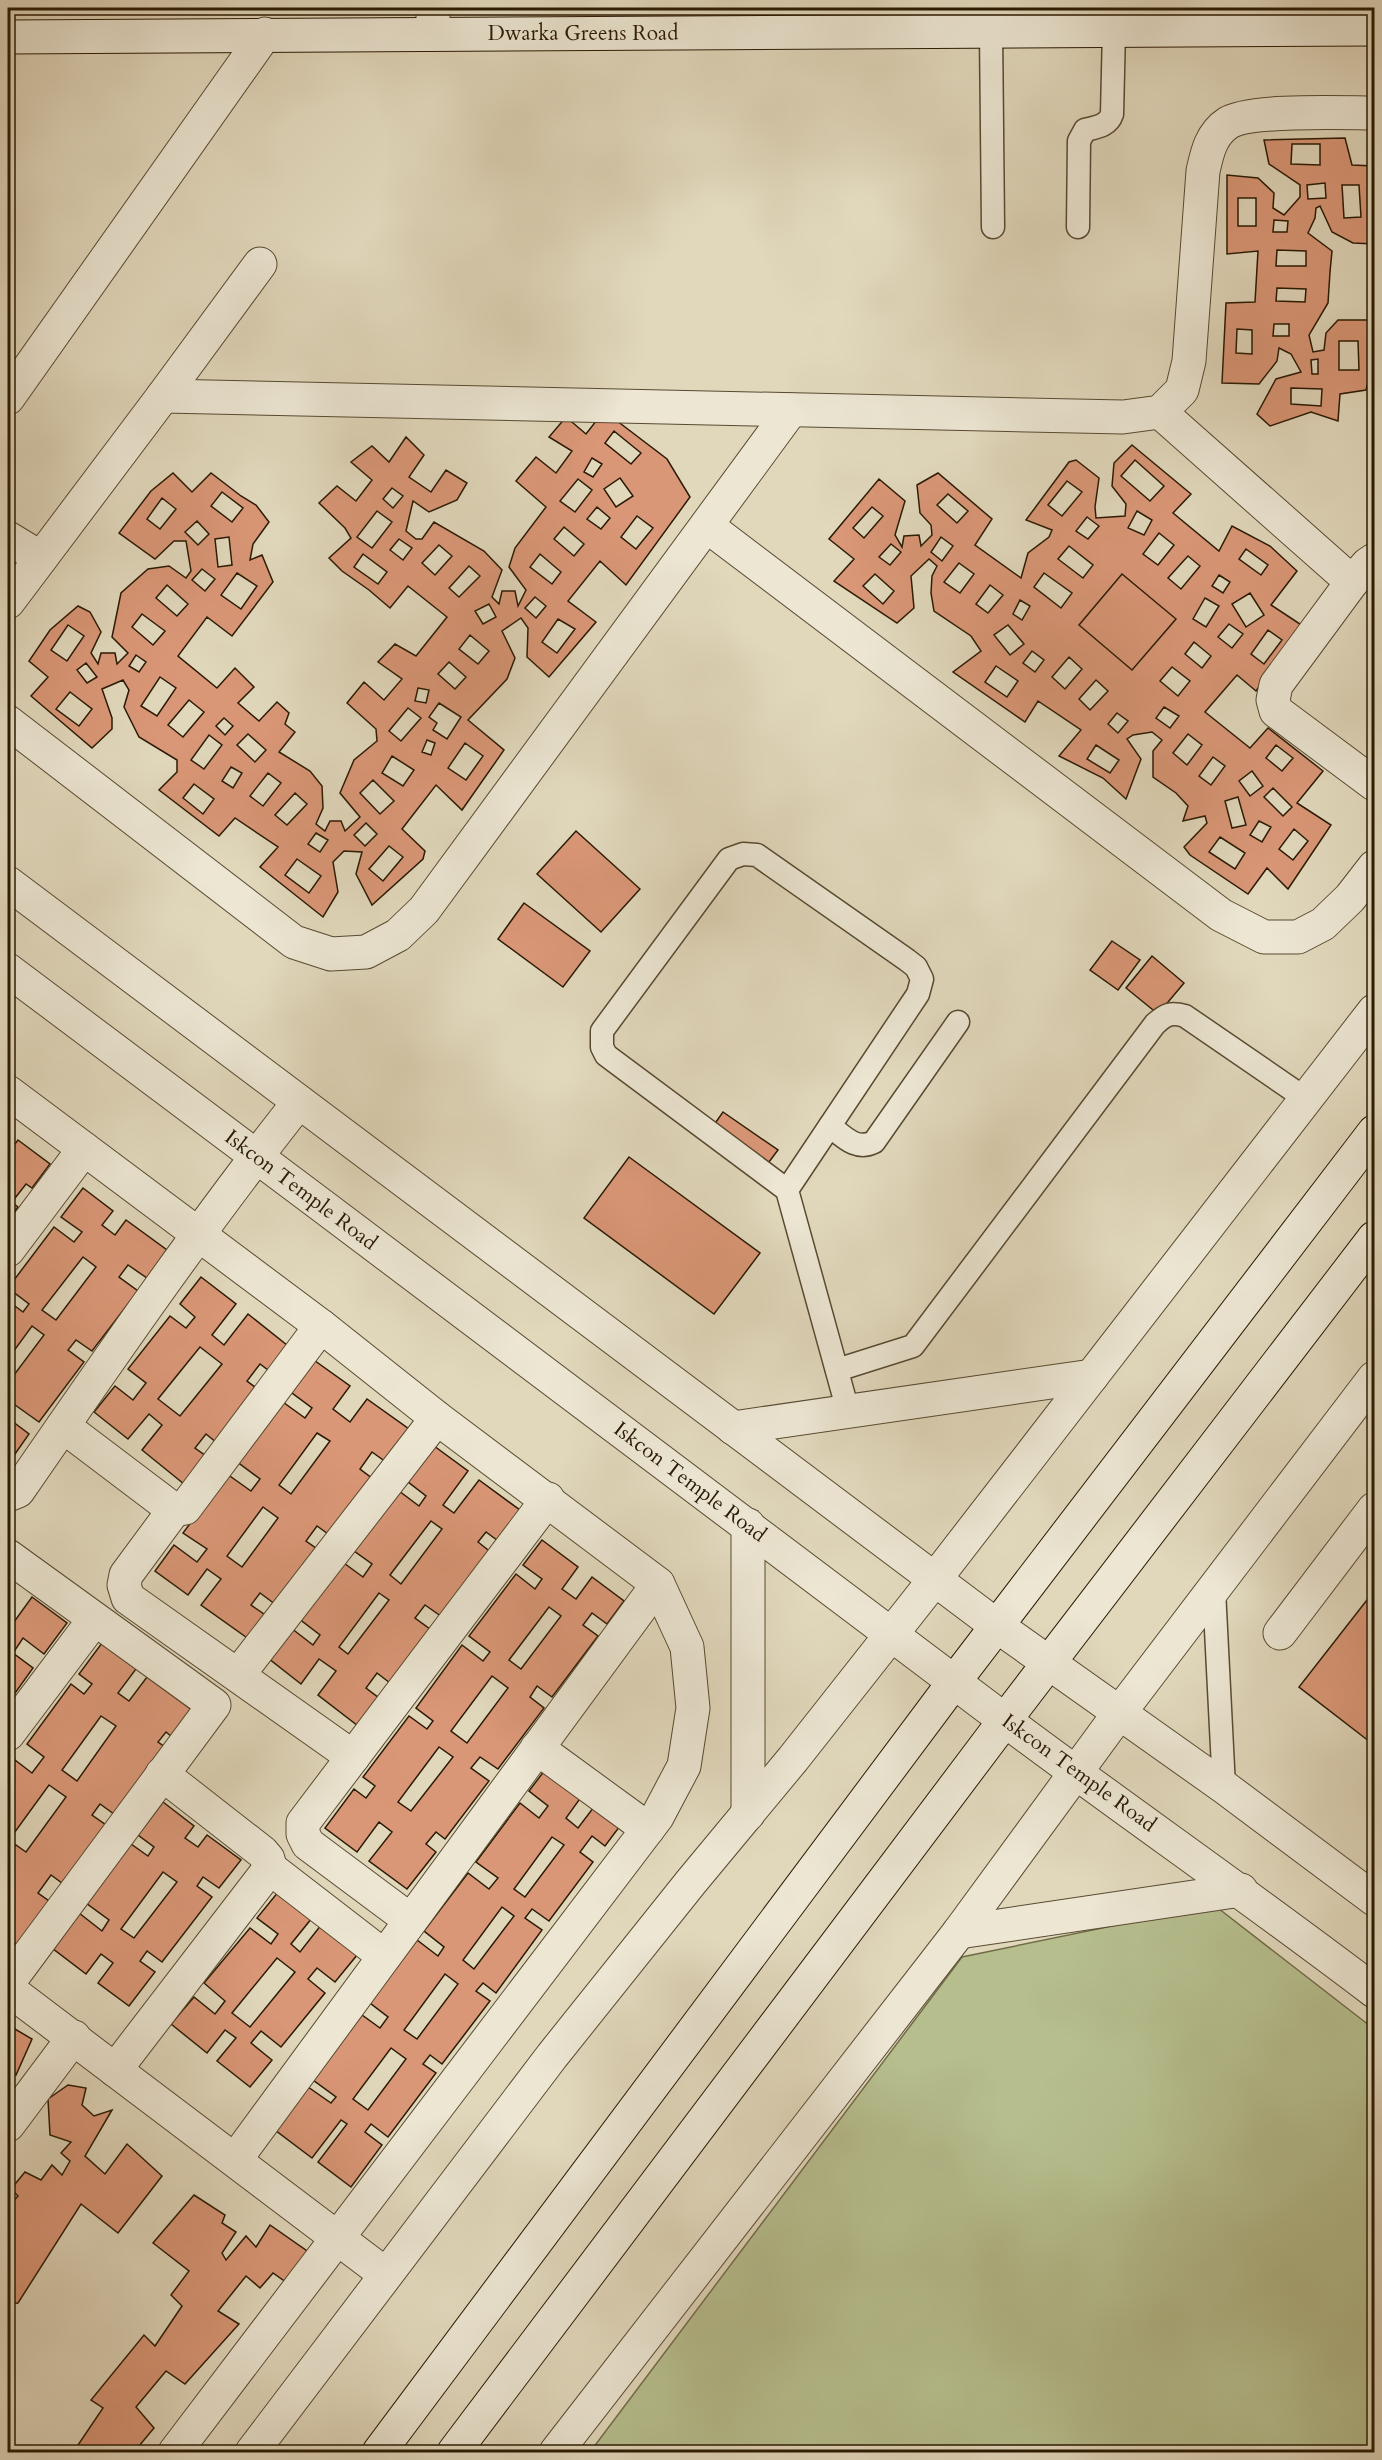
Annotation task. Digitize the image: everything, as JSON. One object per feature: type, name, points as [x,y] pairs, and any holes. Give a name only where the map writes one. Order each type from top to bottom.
[{"type":"street","name":"Dwarka Greens Road","points":[[8,37],[265,34],[433,21],[992,31],[1105,23],[1374,29]]},
{"type":"street","points":[[8,398],[265,34]]},
{"type":"street","points":[[164,396],[1123,417],[1160,412],[1182,390],[1189,361],[1203,171],[1210,143],[1228,123],[1256,115],[1374,112]]},
{"type":"street","points":[[8,602],[164,396],[260,264]]},
{"type":"street","points":[[8,722],[294,942],[332,954],[366,952],[398,935],[424,910],[791,410]]},
{"type":"street","points":[[1160,412],[1363,571],[1276,686],[1273,700],[1276,711],[1374,784]]},
{"type":"street","points":[[707,526],[1230,920],[1264,937],[1298,937],[1323,924],[1350,898],[1374,867]]},
{"type":"street","points":[[8,538],[41,558]]},
{"type":"street","points":[[8,883],[997,1626],[1224,1787],[1374,1899]]},
{"type":"street","name":"Iskcon Temple Road","points":[[8,970],[954,1682],[1241,1890],[1374,1991]]},
{"type":"street","points":[[252,2452],[552,2056],[935,1579],[1374,1011]]},
{"type":"street","points":[[8,1092],[321,1326],[437,1418],[548,1499],[658,1584],[687,1647],[693,1708],[684,1766],[648,1829],[175,2452]]},
{"type":"street","points":[[8,1495],[18,1491],[198,1235],[299,1102]]},
{"type":"street","points":[[379,2452],[954,1682],[1374,1132]]},
{"type":"street","points":[[8,1250],[84,1149]]},
{"type":"street","points":[[453,2452],[1005,1720],[1374,1238]]},
{"type":"street","points":[[321,1326],[184,1508],[174,1510],[126,1575],[124,1585],[128,1598],[352,1757]]},
{"type":"street","points":[[733,1428],[1092,1376]]},
{"type":"street","points":[[556,2452],[959,1932],[1120,1712],[1374,1378]]},
{"type":"street","points":[[238,1676],[437,1418]]},
{"type":"street","points":[[63,1426],[174,1510]]},
{"type":"street","points":[[410,1920],[308,1844],[303,1834],[303,1823],[548,1499]]},
{"type":"street","points":[[1280,1633],[1374,1509]]},
{"type":"street","points":[[748,1525],[748,1814]]},
{"type":"street","points":[[8,1556],[214,1706],[8,1983]]},
{"type":"street","points":[[234,2160],[658,1584]]},
{"type":"street","points":[[8,1734],[94,1620]]},
{"type":"street","points":[[537,1749],[648,1829]]},
{"type":"street","points":[[162,1774],[262,1852],[268,1859],[270,1868],[384,1956]]},
{"type":"street","points":[[115,2070],[270,1868]]},
{"type":"street","points":[[959,1932],[1241,1890]]},
{"type":"street","points":[[8,1989],[385,2274]]},
{"type":"street","points":[[8,2125],[74,2037]]},
{"type":"lane","points":[[1078,227],[1079,141],[1085,130],[1102,126],[1108,122],[1112,114],[1105,23]]},
{"type":"lane","points":[[992,31],[993,227]]},
{"type":"lane","points":[[787,1190],[918,994],[922,979],[916,967],[907,960],[757,855],[743,854],[729,859],[602,1031],[602,1047],[606,1055],[787,1190],[848,1411]]},
{"type":"lane","points":[[837,1371],[913,1346],[1155,1024],[1165,1015],[1173,1013],[1185,1016],[1306,1099]]},
{"type":"lane","points":[[830,1125],[855,1145],[866,1146],[874,1142],[958,1022]]},
{"type":"lane","points":[[1214,1590],[1224,1787]]},
{"type":"green space","points":[[1214,1905],[1374,2029],[1374,2452],[590,2452],[962,1957]]},
{"type":"building","points":[[1345,138],[1352,165],[1374,166],[1374,244],[1353,243],[1332,232],[1320,206],[1316,208],[1315,218],[1308,233],[1332,251],[1328,303],[1309,335],[1313,352],[1324,350],[1326,333],[1338,320],[1371,320],[1373,361],[1366,390],[1340,394],[1338,421],[1311,412],[1270,426],[1257,414],[1276,379],[1301,372],[1291,354],[1279,348],[1277,361],[1259,384],[1222,383],[1226,303],[1255,302],[1258,251],[1227,254],[1227,175],[1258,178],[1274,193],[1273,208],[1284,215],[1300,197],[1300,185],[1269,164],[1264,140]],"holes":[[[1292,144],[1320,144],[1320,165],[1291,164]],[[1325,183],[1326,198],[1308,199],[1307,185]],[[1342,185],[1359,185],[1361,217],[1344,218]],[[1238,198],[1256,198],[1256,226],[1238,226]],[[1274,220],[1288,221],[1287,232],[1273,232]],[[1277,250],[1306,251],[1306,266],[1276,266]],[[1277,288],[1306,289],[1305,302],[1276,301]],[[1274,324],[1289,324],[1289,336],[1273,336]],[[1237,329],[1252,330],[1252,354],[1236,353]],[[1339,341],[1358,341],[1359,370],[1339,370]],[[1318,359],[1318,374],[1312,374],[1311,360]],[[1291,388],[1322,389],[1321,406],[1291,404]]]},
{"type":"building","points":[[604,411],[667,459],[690,497],[626,585],[600,561],[568,601],[596,622],[549,677],[527,657],[528,628],[521,618],[502,631],[515,658],[507,679],[468,720],[504,750],[462,810],[436,785],[402,829],[425,851],[423,859],[372,905],[356,874],[362,852],[344,851],[333,862],[338,892],[323,917],[260,867],[278,847],[235,818],[219,836],[159,790],[177,772],[177,760],[139,737],[124,707],[129,690],[123,680],[102,689],[112,718],[112,729],[92,748],[31,696],[48,677],[29,661],[50,630],[78,606],[90,612],[101,632],[91,653],[98,664],[101,653],[115,653],[117,664],[128,653],[112,637],[121,593],[148,569],[169,566],[186,578],[191,571],[186,541],[174,541],[155,559],[119,533],[151,491],[173,473],[192,492],[211,473],[256,505],[269,522],[253,544],[250,560],[262,555],[273,582],[232,636],[207,617],[178,656],[217,688],[235,668],[254,687],[238,703],[259,721],[277,702],[289,713],[285,724],[295,732],[279,752],[310,771],[322,786],[323,808],[316,824],[325,831],[330,821],[341,821],[345,831],[360,817],[340,793],[354,760],[377,741],[376,729],[347,703],[364,682],[384,700],[402,679],[378,662],[395,644],[416,656],[447,617],[408,586],[390,608],[342,571],[329,558],[351,538],[345,528],[319,503],[337,486],[356,501],[372,480],[351,462],[372,446],[389,462],[406,437],[424,455],[409,477],[431,492],[446,470],[467,483],[457,500],[429,512],[413,501],[406,531],[416,539],[422,539],[434,522],[484,551],[502,570],[492,597],[499,604],[502,591],[515,591],[518,606],[526,590],[509,567],[515,548],[546,507],[516,481],[536,457],[556,473],[572,451],[549,437],[566,417],[586,434]],"holes":[[[614,431],[641,453],[631,464],[605,443]],[[592,458],[602,464],[593,477],[584,472]],[[620,478],[633,496],[616,507],[604,489]],[[578,479],[592,490],[575,512],[560,501]],[[392,488],[403,496],[393,508],[383,499]],[[222,492],[243,508],[232,522],[211,506]],[[162,498],[176,509],[160,529],[147,519]],[[597,507],[610,518],[601,529],[587,519]],[[377,511],[392,522],[372,548],[357,537]],[[637,516],[653,528],[636,549],[621,537]],[[197,521],[209,534],[198,545],[185,532]],[[564,527],[584,544],[574,556],[554,539]],[[229,537],[232,565],[218,567],[215,539]],[[399,539],[412,548],[403,560],[390,550]],[[439,545],[452,556],[435,575],[422,563]],[[363,554],[387,572],[378,584],[354,567]],[[540,554],[561,572],[552,584],[530,567]],[[469,566],[480,576],[459,597],[449,588]],[[202,569],[215,579],[205,591],[192,580]],[[237,573],[257,586],[241,609],[221,595]],[[167,585],[188,604],[177,616],[156,598]],[[535,597],[546,606],[536,618],[525,608]],[[489,604],[496,617],[483,624],[475,611]],[[142,614],[165,631],[153,645],[132,627]],[[558,619],[575,629],[557,653],[542,642]],[[68,625],[84,636],[67,661],[51,650]],[[470,635],[489,651],[478,664],[459,649]],[[136,655],[146,662],[139,672],[129,666]],[[449,662],[466,677],[455,689],[438,674]],[[86,663],[97,677],[87,683],[77,670]],[[160,677],[176,688],[157,716],[141,706]],[[418,688],[429,690],[426,703],[415,701]],[[70,692],[92,709],[79,726],[56,709]],[[189,700],[204,712],[183,737],[168,725]],[[439,703],[461,717],[447,739],[433,730],[437,723],[429,717]],[[408,708],[421,718],[401,741],[389,731]],[[224,718],[233,726],[225,735],[216,726]],[[248,734],[266,750],[255,762],[237,745]],[[209,735],[222,745],[204,769],[191,760]],[[427,740],[435,743],[431,755],[422,752]],[[465,743],[483,756],[466,780],[448,768]],[[392,756],[414,770],[403,786],[382,773]],[[231,767],[242,773],[233,788],[222,781]],[[268,773],[281,783],[263,806],[250,796]],[[373,780],[394,801],[380,814],[360,793]],[[194,784],[214,799],[203,814],[183,798]],[[295,793],[307,804],[287,825],[275,815]],[[366,823],[377,834],[365,846],[354,835]],[[316,833],[328,840],[320,852],[308,844]],[[389,846],[403,857],[383,881],[369,869]],[[297,859],[321,876],[309,893],[285,875]]]},
{"type":"building","points":[[1132,445],[1191,494],[1173,513],[1219,551],[1232,526],[1270,546],[1297,571],[1271,605],[1303,626],[1256,691],[1237,675],[1205,712],[1250,748],[1268,728],[1323,771],[1297,803],[1331,825],[1288,889],[1267,868],[1248,894],[1190,855],[1184,847],[1207,823],[1205,816],[1183,821],[1188,806],[1176,793],[1153,777],[1153,751],[1162,740],[1152,732],[1133,735],[1127,739],[1141,759],[1126,799],[1103,778],[1059,756],[1081,730],[1038,701],[1025,722],[953,672],[981,651],[971,636],[934,611],[931,593],[932,576],[937,566],[929,559],[911,576],[914,608],[897,623],[834,581],[854,559],[829,539],[879,479],[905,501],[895,535],[902,547],[904,536],[919,535],[921,546],[932,535],[931,525],[920,513],[917,485],[938,473],[992,519],[975,545],[1021,578],[1028,553],[1049,537],[1052,530],[1026,520],[1069,462],[1076,460],[1099,478],[1095,507],[1096,518],[1125,516],[1126,504],[1112,486],[1114,463]],"holes":[[[1135,460],[1164,486],[1150,501],[1121,476]],[[1067,481],[1082,492],[1062,516],[1048,505]],[[948,494],[968,511],[957,523],[937,505]],[[872,507],[883,516],[864,538],[853,528]],[[1137,511],[1152,520],[1144,535],[1128,528]],[[1087,517],[1099,526],[1088,539],[1076,531]],[[1159,533],[1174,545],[1158,565],[1143,554]],[[941,537],[953,546],[942,561],[931,552]],[[891,544],[901,552],[890,565],[879,557]],[[1069,546],[1093,565],[1083,578],[1058,559]],[[1246,549],[1268,565],[1261,575],[1239,559]],[[1188,556],[1200,566],[1181,589],[1168,578]],[[959,563],[974,574],[960,593],[944,582]],[[1044,573],[1072,593],[1061,608],[1034,587]],[[875,574],[894,591],[883,604],[863,586]],[[1219,575],[1230,582],[1223,593],[1212,586]],[[990,585],[1003,595],[988,613],[976,604]],[[1250,593],[1264,615],[1246,627],[1232,604]],[[1205,598],[1219,606],[1206,627],[1193,619]],[[1020,600],[1030,606],[1022,620],[1013,614]],[[1229,624],[1243,634],[1232,648],[1218,637]],[[1008,625],[1024,644],[1010,655],[994,635]],[[1268,630],[1282,640],[1264,664],[1251,654]],[[1194,642],[1211,656],[1202,668],[1185,654]],[[1032,651],[1044,660],[1035,672],[1023,663]],[[1069,657],[1082,669],[1065,689],[1052,677]],[[996,666],[1018,681],[1007,697],[985,682]],[[1172,667],[1190,681],[1178,696],[1160,681]],[[1096,680],[1108,691],[1090,710],[1079,699]],[[1164,707],[1179,716],[1170,728],[1156,718]],[[1117,713],[1128,721],[1118,733],[1108,724]],[[1188,734],[1202,745],[1187,765],[1173,753]],[[1096,745],[1119,760],[1110,773],[1087,759]],[[1276,745],[1293,758],[1282,771],[1266,758]],[[1213,757],[1225,766],[1211,785],[1199,776]],[[1252,771],[1263,786],[1250,796],[1239,781]],[[1273,788],[1292,807],[1283,816],[1264,797]],[[1238,797],[1246,825],[1232,828],[1225,801]],[[1259,821],[1271,827],[1262,842],[1250,835]],[[1294,829],[1308,841],[1293,860],[1279,849]],[[1220,837],[1245,853],[1235,869],[1209,852]]]},
{"type":"building","points":[[1122,574],[1176,619],[1132,670],[1079,625]]},
{"type":"building","points":[[576,831],[640,889],[601,932],[537,874]]},
{"type":"building","points":[[524,903],[590,951],[563,987],[498,939]]},
{"type":"building","points":[[1112,941],[1140,960],[1118,990],[1090,970]]},
{"type":"building","points":[[1152,956],[1184,983],[1158,1014],[1126,988]]},
{"type":"building","points":[[723,1112],[778,1150],[766,1166],[711,1129]]},
{"type":"building","points":[[18,1140],[50,1164],[32,1188],[26,1184],[12,1202],[18,1207],[8,1220],[8,1153]]},
{"type":"building","points":[[629,1157],[760,1253],[714,1314],[584,1218]]},
{"type":"building","points":[[83,1188],[113,1211],[102,1225],[115,1235],[126,1220],[167,1250],[147,1278],[128,1265],[119,1277],[138,1291],[92,1351],[76,1340],[68,1350],[84,1362],[39,1422],[15,1405],[8,1415],[8,1383],[44,1335],[32,1326],[8,1359],[8,1301],[23,1312],[29,1304],[8,1288],[54,1227],[74,1242],[82,1232],[61,1217]],"holes":[[[83,1257],[96,1267],[56,1320],[42,1310]]]},
{"type":"building","points":[[201,1277],[236,1304],[212,1335],[224,1345],[248,1314],[292,1349],[272,1373],[260,1364],[247,1381],[259,1390],[217,1443],[206,1434],[195,1448],[206,1456],[184,1484],[142,1450],[162,1425],[149,1414],[128,1439],[94,1412],[115,1386],[133,1400],[146,1383],[128,1369],[170,1316],[186,1328],[195,1317],[180,1304]],"holes":[[[200,1347],[222,1364],[180,1416],[158,1399]]]},
{"type":"building","points":[[311,1358],[350,1386],[333,1409],[350,1422],[367,1399],[409,1429],[386,1462],[372,1452],[360,1469],[373,1479],[331,1536],[317,1526],[306,1541],[320,1551],[279,1607],[260,1593],[251,1605],[271,1619],[253,1642],[201,1605],[221,1579],[207,1569],[188,1595],[155,1571],[174,1545],[197,1562],[207,1549],[183,1533],[227,1474],[251,1491],[260,1479],[236,1461],[280,1400],[305,1418],[312,1408],[288,1390]],"holes":[[[317,1433],[330,1441],[291,1494],[279,1485]],[[263,1507],[278,1518],[242,1567],[227,1556]]]},
{"type":"building","points":[[8,1418],[29,1434],[8,1464]]},
{"type":"building","points":[[430,1443],[468,1471],[443,1505],[454,1513],[479,1480],[524,1513],[501,1543],[486,1532],[478,1542],[493,1554],[445,1619],[425,1605],[415,1618],[434,1632],[394,1686],[377,1673],[366,1688],[383,1701],[362,1729],[318,1695],[336,1671],[319,1659],[301,1684],[268,1658],[291,1628],[313,1645],[320,1635],[298,1618],[341,1561],[363,1577],[372,1564],[350,1548],[395,1488],[419,1506],[426,1496],[403,1478]],"holes":[[[431,1521],[442,1529],[401,1584],[390,1575]],[[379,1593],[389,1600],[348,1654],[339,1647]]]},
{"type":"building","points":[[542,1540],[578,1567],[562,1589],[576,1599],[592,1577],[624,1601],[607,1624],[592,1613],[583,1625],[598,1636],[552,1697],[537,1686],[530,1697],[544,1708],[498,1769],[480,1757],[471,1768],[489,1781],[445,1839],[436,1832],[426,1844],[436,1852],[407,1889],[369,1861],[392,1832],[379,1822],[357,1852],[325,1828],[354,1789],[366,1798],[375,1786],[363,1777],[409,1716],[427,1729],[433,1721],[416,1708],[462,1645],[483,1661],[490,1652],[469,1636],[516,1574],[535,1589],[542,1579],[523,1565]],"holes":[[[549,1607],[561,1616],[521,1669],[509,1660]],[[492,1676],[508,1688],[467,1743],[451,1731]],[[439,1747],[453,1757],[411,1811],[398,1802]]]},
{"type":"building","points":[[1374,1591],[1374,1745],[1299,1687]]},
{"type":"building","points":[[32,1597],[67,1623],[44,1654],[23,1638],[13,1653],[33,1668],[8,1703],[8,1617],[14,1622]]},
{"type":"building","points":[[102,1643],[136,1669],[118,1693],[129,1701],[147,1677],[192,1710],[172,1737],[166,1732],[158,1742],[165,1747],[114,1814],[100,1804],[92,1815],[106,1825],[62,1883],[51,1875],[38,1893],[49,1901],[17,1945],[8,1938],[8,1770],[15,1760],[32,1773],[44,1757],[27,1744],[71,1684],[84,1694],[92,1684],[79,1674]],"holes":[[[101,1716],[116,1726],[77,1781],[62,1770]],[[49,1785],[66,1797],[26,1852],[9,1840]]]},
{"type":"building","points":[[551,1762],[587,1789],[566,1818],[578,1828],[600,1799],[626,1818],[605,1846],[592,1836],[580,1852],[593,1862],[549,1921],[532,1909],[525,1918],[542,1930],[496,1993],[483,1983],[476,1991],[490,2001],[442,2064],[430,2055],[423,2064],[436,2073],[388,2137],[371,2124],[365,2132],[382,2145],[351,2187],[318,2162],[347,2124],[341,2120],[312,2158],[275,2130],[308,2087],[331,2103],[336,2097],[313,2080],[362,2015],[380,2028],[388,2017],[370,2003],[417,1940],[438,1956],[444,1947],[424,1931],[468,1873],[489,1889],[498,1878],[476,1862],[520,1803],[539,1818],[548,1806],[529,1791]],"holes":[[[552,1837],[564,1845],[525,1897],[514,1889]],[[502,1907],[514,1916],[474,1969],[463,1960]],[[445,1974],[458,1984],[417,2039],[404,2030]],[[391,2048],[406,2059],[368,2110],[353,2099]]]},
{"type":"building","points":[[163,1802],[194,1826],[185,1838],[198,1847],[207,1835],[241,1860],[219,1888],[203,1877],[197,1886],[212,1897],[162,1962],[147,1951],[140,1961],[155,1972],[129,2006],[98,1983],[113,1963],[101,1954],[86,1974],[52,1948],[79,1913],[102,1931],[109,1920],[86,1903],[131,1844],[148,1856],[154,1847],[138,1835]],"holes":[[[163,1872],[177,1882],[134,1938],[121,1929]]]},
{"type":"building","points":[[283,1886],[316,1913],[291,1944],[300,1952],[325,1920],[362,1949],[335,1982],[317,1968],[308,1979],[325,1993],[281,2047],[261,2031],[251,2043],[272,2060],[250,2087],[217,2061],[236,2038],[225,2030],[207,2053],[171,2024],[194,1997],[215,2014],[225,2001],[204,1983],[250,1928],[271,1944],[278,1934],[257,1918]],"holes":[[[277,1958],[295,1972],[250,2027],[232,2013]]]},
{"type":"building","points":[[8,2025],[32,2039],[16,2075],[8,2068]]},
{"type":"building","points":[[68,2085],[86,2088],[82,2105],[94,2116],[112,2110],[85,2156],[105,2174],[127,2144],[162,2176],[118,2233],[81,2204],[18,2303],[8,2304],[8,2207],[18,2196],[11,2189],[25,2172],[41,2180],[52,2165],[62,2175],[70,2161],[61,2153],[71,2142],[50,2135],[48,2099]]},
{"type":"building","points":[[194,2195],[225,2215],[222,2223],[236,2232],[222,2253],[226,2260],[246,2236],[256,2247],[270,2225],[310,2253],[290,2285],[273,2273],[260,2288],[246,2276],[218,2311],[239,2324],[185,2384],[166,2371],[136,2407],[154,2428],[134,2452],[55,2452],[62,2446],[74,2451],[103,2408],[91,2400],[144,2335],[155,2346],[182,2306],[171,2295],[189,2271],[153,2243]]}]
